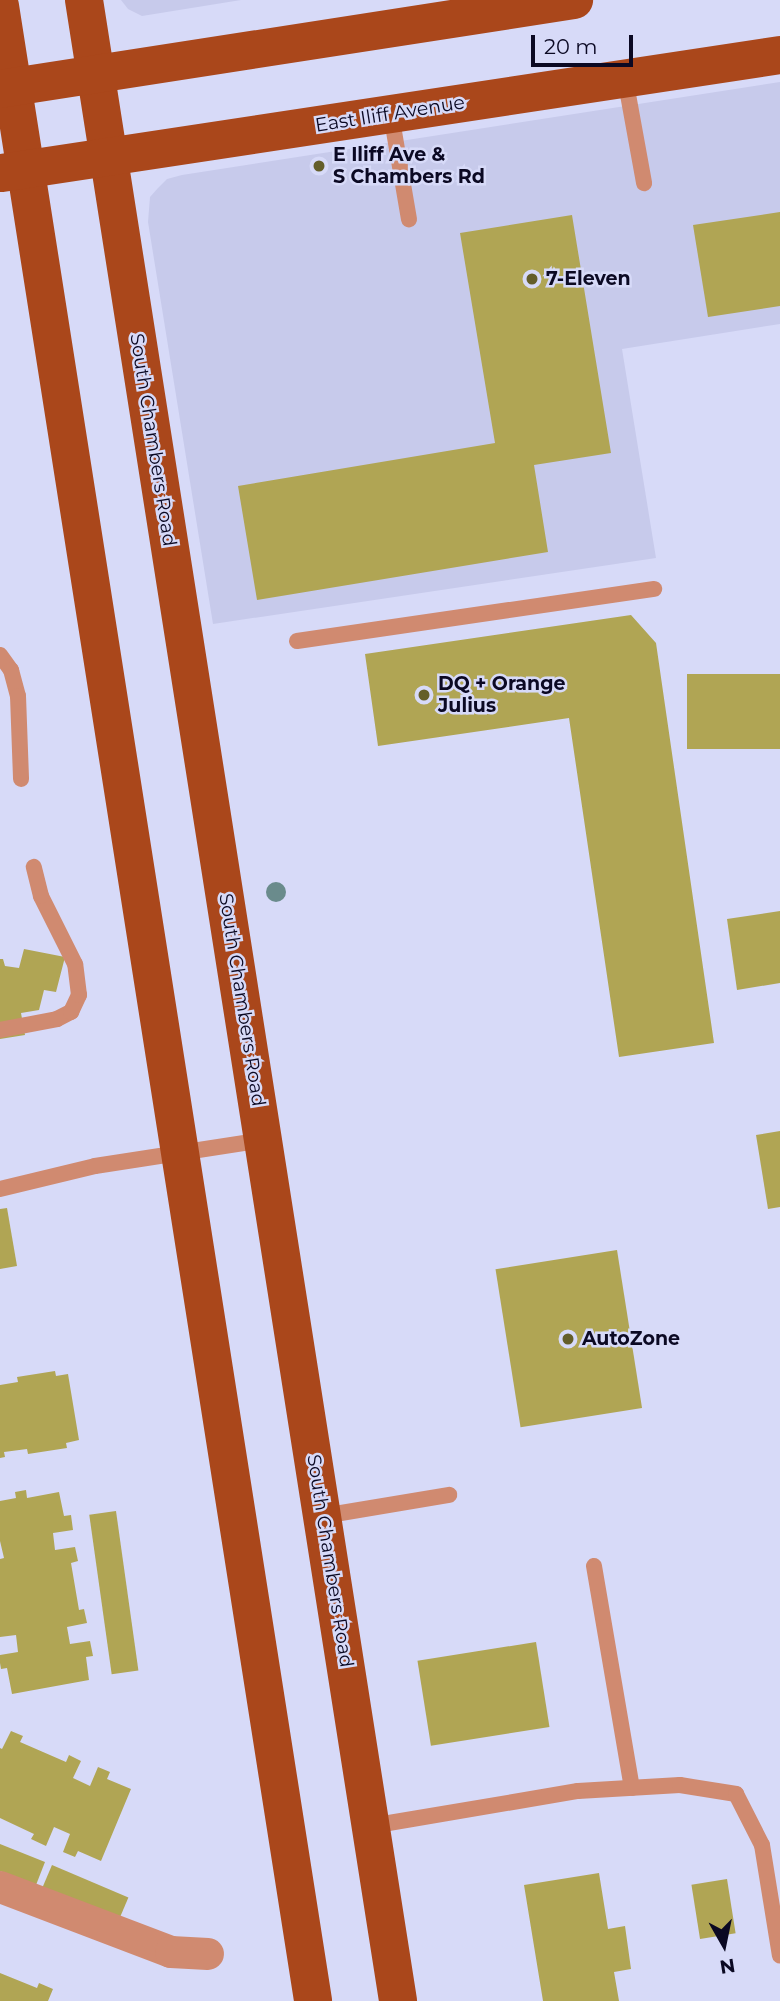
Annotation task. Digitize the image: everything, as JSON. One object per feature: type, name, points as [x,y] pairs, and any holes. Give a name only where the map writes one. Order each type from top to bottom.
[{"type":"main road","name":"South Chambers Road","points":[[85,0],[398,2001]]},
{"type":"main road","points":[[6,88],[574,0]]},
{"type":"main road","points":[[0,6],[13,171],[133,843],[178,1152],[313,2001]]},
{"type":"main road","name":"East Iliff Avenue","points":[[13,171],[780,55]]},
{"type":"street","points":[[0,1887],[171,1952],[208,1954]]},
{"type":"lane","points":[[625,78],[644,183]]},
{"type":"lane","points":[[391,114],[409,219]]},
{"type":"lane","points":[[298,641],[654,589]]},
{"type":"lane","points":[[0,655],[11,670],[18,696],[21,779]]},
{"type":"lane","points":[[0,1030],[57,1019],[75,1007],[79,995],[75,964],[41,896],[34,867]]},
{"type":"lane","points":[[0,1189],[95,1166],[265,1139]]},
{"type":"lane","points":[[323,1516],[449,1495]]},
{"type":"lane","points":[[594,1566],[632,1788]]},
{"type":"lane","points":[[371,1826],[578,1791],[680,1785],[736,1794],[762,1845],[780,1956]]},
{"type":"shaded area","points":[[121,0],[241,0],[142,16],[128,9]]},
{"type":"shaded area","points":[[780,82],[780,324],[622,349],[656,558],[213,624],[148,222],[150,197],[167,179]]},
{"type":"building","points":[[780,212],[780,306],[708,317],[693,225]]},
{"type":"building","points":[[572,215],[611,453],[534,465],[548,552],[257,600],[238,486],[495,443],[460,233]]},
{"type":"building","points":[[631,615],[656,643],[714,1043],[619,1057],[569,718],[378,746],[365,654]]},
{"type":"building","points":[[687,674],[780,674],[780,749],[687,749]]},
{"type":"building","points":[[780,911],[780,983],[737,990],[727,919]]},
{"type":"building","points":[[24,949],[65,957],[56,992],[44,990],[39,1010],[21,1013],[25,1035],[0,1039],[0,959],[3,959],[5,966],[19,968]]},
{"type":"building","points":[[780,1131],[780,1207],[768,1209],[756,1135]]},
{"type":"building","points":[[7,1208],[17,1266],[0,1269],[0,1209]]},
{"type":"building","name":"AutoZone","points":[[617,1250],[642,1408],[521,1427],[496,1269]]},
{"type":"building","points":[[55,1371],[56,1376],[68,1374],[79,1440],[66,1443],[67,1448],[28,1454],[27,1449],[4,1452],[5,1457],[0,1458],[0,1385],[18,1382],[17,1377]]},
{"type":"building","points":[[26,1490],[27,1498],[59,1492],[64,1516],[71,1515],[73,1530],[53,1533],[55,1550],[75,1547],[78,1561],[71,1563],[79,1610],[84,1609],[87,1623],[67,1627],[70,1644],[90,1641],[93,1656],[86,1657],[89,1680],[12,1694],[7,1668],[1,1669],[0,1663],[0,1655],[18,1652],[16,1635],[0,1637],[0,1559],[4,1558],[0,1541],[0,1501],[16,1498],[15,1492]]},
{"type":"building","points":[[116,1511],[138,1670],[112,1674],[89,1515]]},
{"type":"building","points":[[536,1642],[549,1727],[431,1746],[417,1661]]},
{"type":"building","points":[[11,1731],[23,1736],[20,1742],[66,1762],[69,1755],[81,1761],[73,1778],[90,1786],[98,1767],[110,1772],[107,1779],[131,1789],[101,1861],[78,1851],[75,1857],[63,1852],[70,1834],[54,1827],[46,1846],[31,1839],[34,1834],[0,1818],[0,1748],[2,1749]]},
{"type":"building","points":[[0,1844],[45,1862],[36,1885],[0,1871]]},
{"type":"building","points":[[52,1865],[128,1897],[119,1920],[42,1888]]},
{"type":"building","points":[[599,1873],[608,1929],[625,1926],[631,1969],[614,1972],[619,2001],[543,2001],[524,1885]]},
{"type":"building","points":[[727,1879],[736,1933],[700,1939],[691,1885]]},
{"type":"building","points":[[0,1973],[37,1988],[39,1983],[53,1989],[48,2001],[0,2001]]},
{"type":"place","name":"E Iliff Ave & S Chambers Rd","points":[[319,166]]},
{"type":"place","name":"7-Eleven","points":[[532,279]]},
{"type":"place","name":"DQ + Orange Julius","points":[[424,695]]},
{"type":"place","name":"AutoZone","points":[[568,1339]]}]
